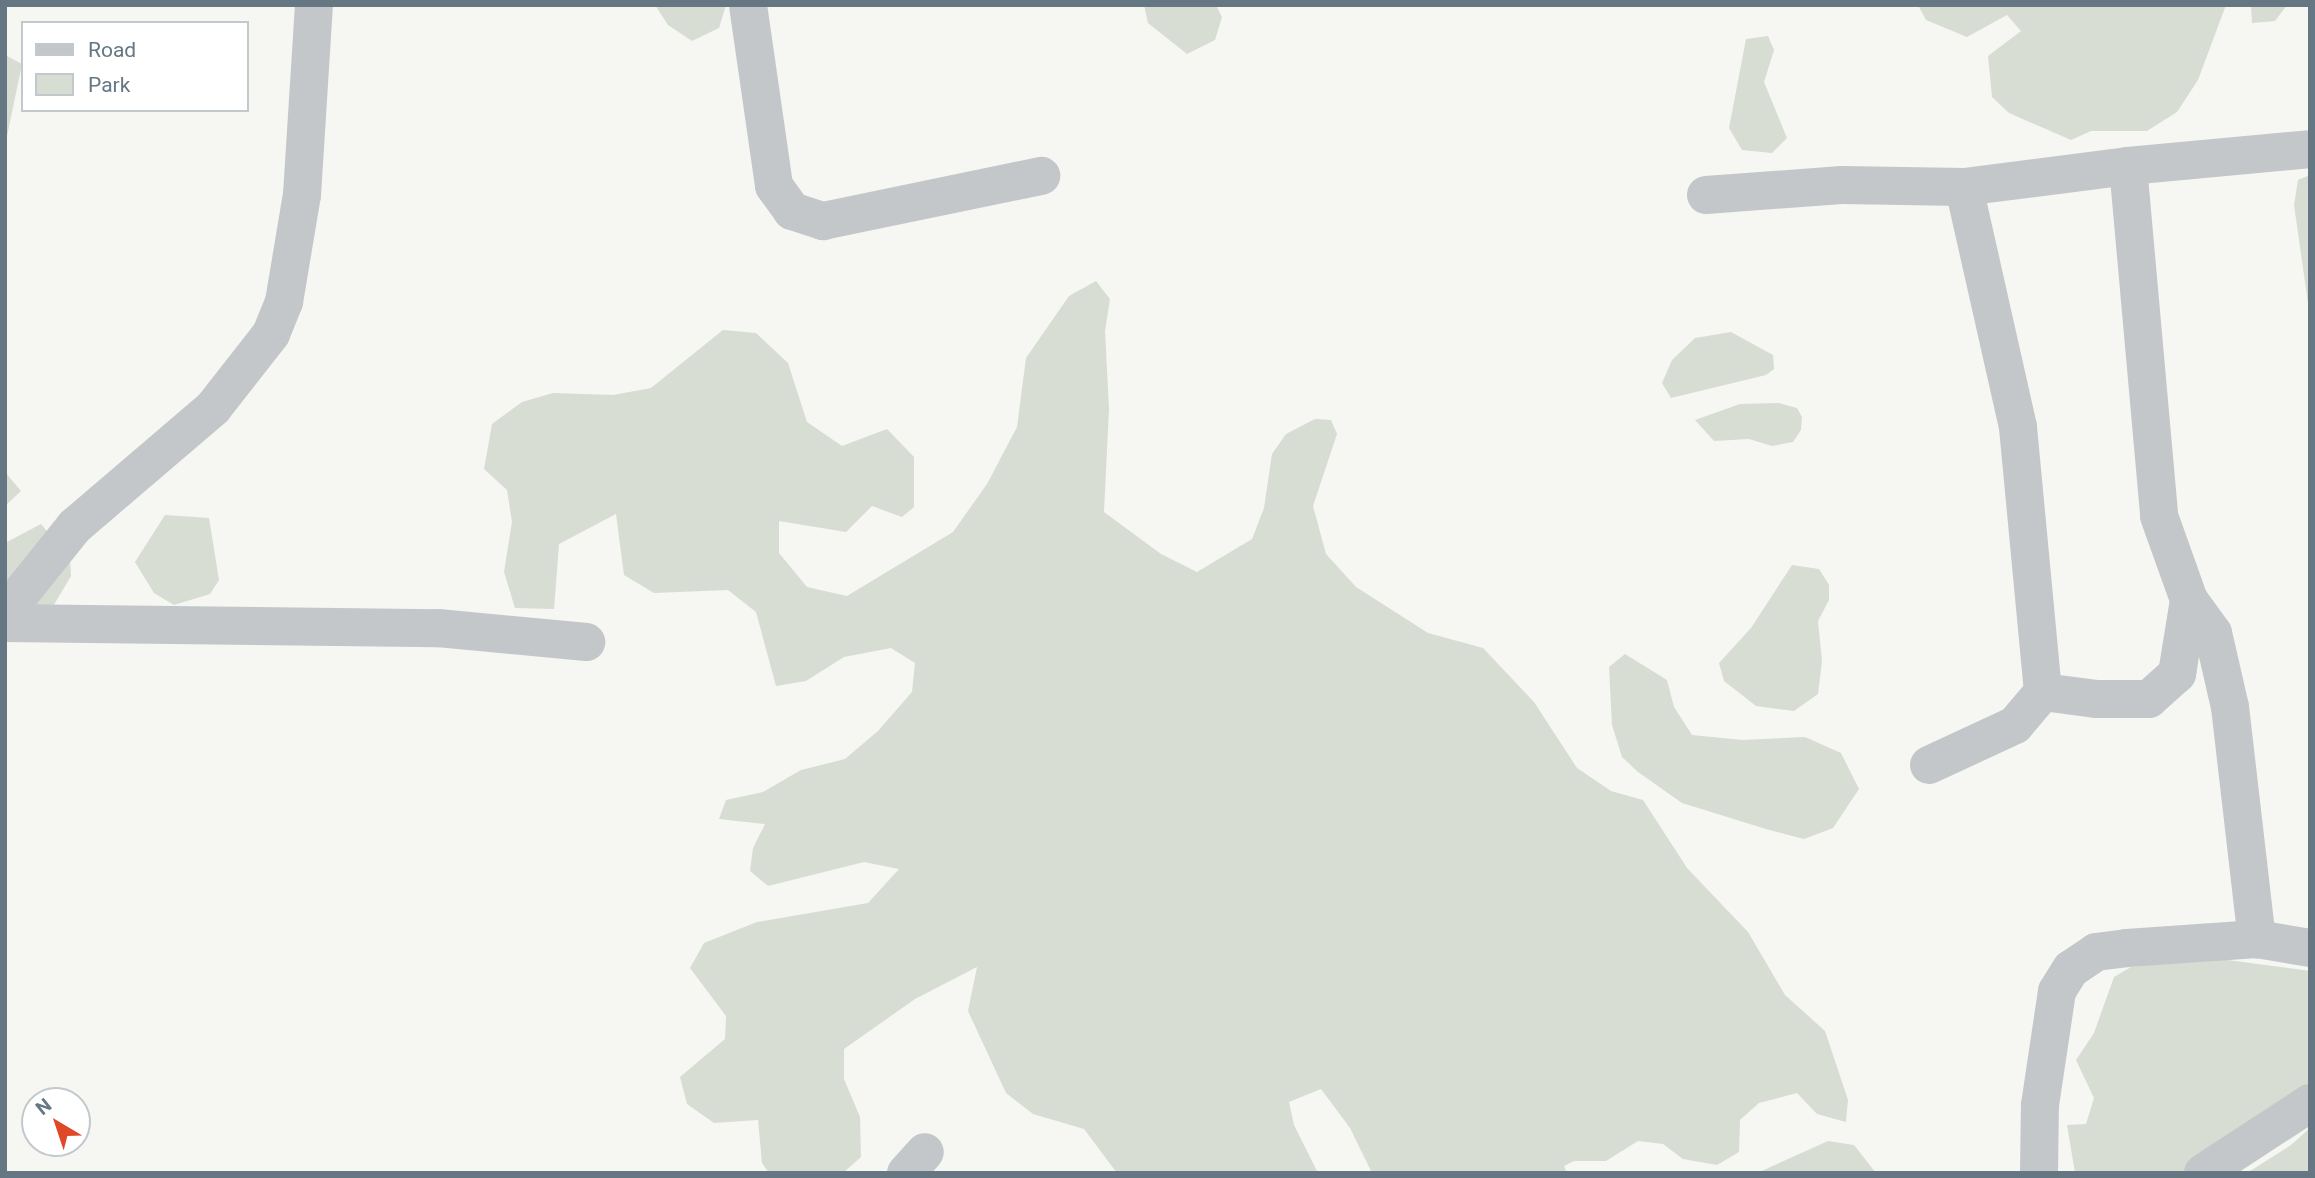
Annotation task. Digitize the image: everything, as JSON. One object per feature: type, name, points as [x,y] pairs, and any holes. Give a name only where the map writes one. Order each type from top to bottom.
[{"type":"street","points":[[5,613],[75,526],[213,408],[271,334],[284,302],[302,195],[314,5]]},
{"type":"street","points":[[748,5],[774,186],[792,212],[823,221],[1041,176]]},
{"type":"street","points":[[1706,195],[1842,185],[1964,187],[2128,166],[2310,149]]},
{"type":"street","points":[[2128,166],[2159,516],[2189,600],[2213,633],[2230,707],[2257,939]]},
{"type":"street","points":[[1929,765],[2015,725],[2043,692],[2018,427],[1964,187]]},
{"type":"street","points":[[2043,692],[2096,699],[2149,699],[2177,674],[2189,600]]},
{"type":"street","points":[[5,623],[439,628],[586,642]]},
{"type":"street","points":[[2039,1173],[2040,1105],[2057,990],[2071,968],[2096,952],[2257,939],[2310,948]]},
{"type":"street","points":[[2203,1173],[2310,1103]]},
{"type":"green space","points":[[655,5],[726,5],[719,28],[692,41],[668,25]]},
{"type":"green space","points":[[1144,5],[1216,5],[1222,17],[1215,40],[1187,54],[1148,23]]},
{"type":"green space","points":[[1918,5],[2226,5],[2198,80],[2177,112],[2147,131],[2091,131],[2071,140],[2009,113],[1992,97],[1988,56],[2021,31],[2007,15],[1967,37],[1926,20]]},
{"type":"green space","points":[[2251,5],[2287,5],[2275,21],[2252,23]]},
{"type":"green space","points":[[1768,36],[1774,50],[1764,82],[1787,138],[1772,153],[1742,150],[1729,128],[1746,39]]},
{"type":"green space","points":[[5,55],[21,63],[21,69],[5,146]]},
{"type":"green space","points":[[2310,175],[2310,317],[2294,205],[2298,180]]},
{"type":"green space","points":[[1096,281],[1110,299],[1105,331],[1109,409],[1104,512],[1161,554],[1197,572],[1252,539],[1264,508],[1272,454],[1286,434],[1315,419],[1331,420],[1337,434],[1313,506],[1326,554],[1356,587],[1428,633],[1483,648],[1534,702],[1577,768],[1611,791],[1643,800],[1687,868],[1748,932],[1785,995],[1825,1031],[1848,1100],[1846,1122],[1817,1114],[1797,1093],[1759,1103],[1740,1120],[1739,1152],[1717,1165],[1683,1159],[1663,1144],[1638,1141],[1606,1161],[1574,1161],[1564,1166],[1567,1173],[1372,1173],[1350,1128],[1321,1089],[1289,1102],[1294,1125],[1318,1173],[1117,1173],[1084,1129],[1033,1114],[1006,1093],[968,1011],[977,967],[915,999],[844,1049],[844,1079],[860,1117],[861,1157],[843,1173],[769,1173],[762,1163],[758,1120],[714,1123],[687,1104],[680,1077],[725,1039],[726,1016],[690,968],[704,943],[757,922],[868,903],[899,869],[864,862],[768,886],[750,871],[753,848],[765,824],[719,819],[726,800],[763,792],[801,770],[845,759],[878,731],[912,692],[915,663],[891,648],[844,657],[806,681],[776,686],[756,612],[728,590],[654,593],[624,575],[616,514],[559,544],[554,609],[515,608],[504,572],[512,522],[507,490],[484,469],[492,424],[522,402],[553,393],[613,395],[651,388],[723,330],[756,333],[788,363],[807,422],[842,446],[887,429],[914,457],[914,507],[902,517],[872,506],[846,532],[779,521],[779,553],[807,587],[847,596],[953,532],[987,484],[1017,427],[1026,358],[1069,296]]},
{"type":"green space","points":[[1731,332],[1773,355],[1774,369],[1766,375],[1671,398],[1662,383],[1672,360],[1695,338]]},
{"type":"green space","points":[[1779,403],[1797,408],[1802,417],[1801,430],[1793,442],[1772,446],[1749,439],[1714,441],[1695,420],[1740,404]]},
{"type":"green space","points":[[5,472],[21,491],[5,506]]},
{"type":"green space","points":[[165,515],[209,518],[219,580],[210,594],[174,605],[154,593],[135,562]]},
{"type":"green space","points":[[41,524],[70,558],[71,576],[52,608],[5,601],[5,543]]},
{"type":"green space","points":[[1792,565],[1819,569],[1829,585],[1829,600],[1818,621],[1822,661],[1818,694],[1794,711],[1756,706],[1724,681],[1719,663],[1751,628]]},
{"type":"green space","points":[[1625,654],[1667,680],[1674,707],[1692,735],[1742,740],[1805,737],[1841,753],[1859,789],[1833,828],[1804,839],[1766,829],[1682,803],[1638,772],[1622,757],[1612,725],[1609,667]]},
{"type":"green space","points":[[2205,957],[2310,971],[2310,1085],[2192,1173],[2075,1173],[2067,1125],[2086,1124],[2094,1098],[2076,1060],[2094,1033],[2114,977],[2131,967]]},
{"type":"green space","points":[[2310,1128],[2310,1173],[2247,1173],[2291,1145]]},
{"type":"green space","points":[[1828,1141],[1854,1145],[1876,1173],[1757,1173]]}]
